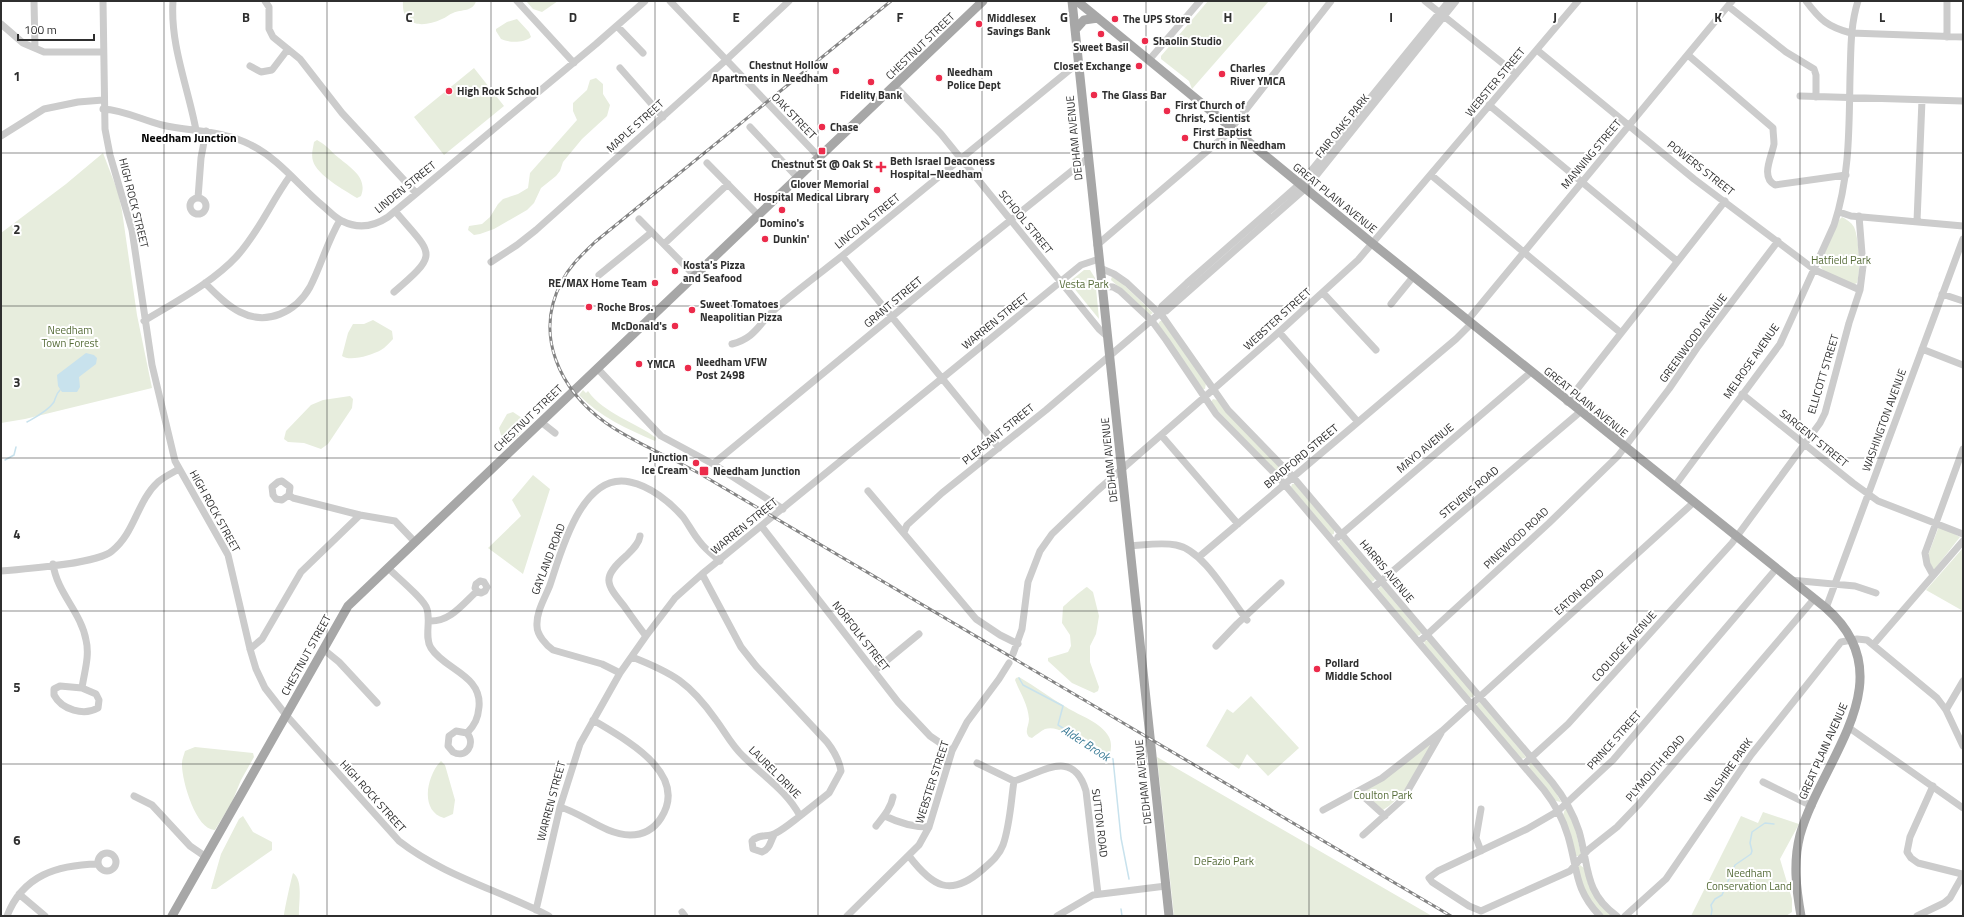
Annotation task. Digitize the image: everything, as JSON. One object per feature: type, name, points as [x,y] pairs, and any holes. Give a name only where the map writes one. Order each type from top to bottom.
[{"type":"main road","name":"CHESTNUT STREET","points":[[172,916],[348,606],[758,215],[820,158],[983,1]]},
{"type":"main road","name":"DEDHAM AVENUE","points":[[1072,1],[1169,916]]},
{"type":"main road","name":"GREAT PLAIN AVENUE","points":[[1078,1],[1302,187],[1624,448],[1826,608],[1839,621],[1851,639],[1858,660],[1860,680],[1857,704],[1800,834],[1795,879],[1801,916]]},
{"type":"main road","points":[[1075,30],[1084,20],[1098,18]]},
{"type":"street","points":[[34,1],[35,48]]},
{"type":"street","name":"HIGH ROCK STREET","points":[[103,1],[103,109],[105,129],[110,155],[132,230],[144,321],[173,456],[228,555],[250,649],[256,669],[265,688],[286,715],[392,834],[404,845],[447,871],[549,916]]},
{"type":"street","points":[[173,1],[173,20],[177,46],[196,130]]},
{"type":"street","points":[[517,1],[574,63]]},
{"type":"street","name":"LINDEN STREET","points":[[103,109],[117,111],[165,126],[206,131],[235,138],[266,154],[340,220],[358,226],[369,225],[378,223],[395,211],[574,63],[645,1]]},
{"type":"street","name":"OAK STREET","points":[[670,1],[725,61],[820,158]]},
{"type":"street","name":"MAPLE STREET","points":[[491,262],[527,237],[663,117],[789,1]]},
{"type":"street","points":[[1149,60],[1200,1]]},
{"type":"street","points":[[1097,245],[1223,138],[1331,1]]},
{"type":"street","points":[[1426,1],[1516,74]]},
{"type":"street","name":"FAIR OAKS PARK","points":[[1442,14],[1449,1]]},
{"type":"street","name":"FAIR OAKS PARK","points":[[1109,357],[1160,313],[1166,311],[1192,282],[1302,187],[1442,14],[1456,1]]},
{"type":"street","name":"WEBSTER STREET","points":[[1013,654],[1018,644],[1022,629],[1028,582],[1040,551],[1063,522],[1323,293],[1373,244],[1578,1]]},
{"type":"street","points":[[1806,1],[1825,23],[1836,29],[1851,33],[1963,37]]},
{"type":"street","name":"MELROSE AVENUE","points":[[1674,487],[1780,344],[1815,270],[1839,212],[1846,175],[1849,138],[1851,33],[1858,1]]},
{"type":"street","points":[[1947,1],[1947,36]]},
{"type":"street","points":[[267,2],[270,31],[276,39],[300,59],[342,113],[416,193]]},
{"type":"street","points":[[1730,4],[1786,52],[1814,69],[1816,75],[1816,97]]},
{"type":"street","name":"MANNING STREET","points":[[1469,322],[1524,252],[1730,4]]},
{"type":"street","points":[[1,24],[23,42],[44,52],[103,52]]},
{"type":"street","points":[[617,26],[642,53]]},
{"type":"street","points":[[250,66],[261,72],[272,70],[288,49]]},
{"type":"street","name":"POWERS STREET","points":[[1537,50],[1694,179],[1815,270],[1860,290]]},
{"type":"street","points":[[1688,55],[1773,128],[1774,144],[1768,163],[1768,176],[1771,183],[1775,185],[1846,175]]},
{"type":"street","name":"LINCOLN STREET","points":[[732,344],[744,341],[764,320],[804,285],[842,256],[1078,63]]},
{"type":"street","points":[[620,68],[663,117]]},
{"type":"street","name":"SCHOOL STREET","points":[[895,86],[937,130],[1107,336]]},
{"type":"street","points":[[1800,96],[1963,102]]},
{"type":"street","points":[[1,136],[44,109],[78,102],[103,100]]},
{"type":"street","points":[[1917,221],[1922,100]]},
{"type":"street","points":[[1489,105],[1677,261]]},
{"type":"street","points":[[750,128],[798,178]]},
{"type":"street","points":[[198,198],[200,158],[206,131]]},
{"type":"street","name":"GRANT STREET","points":[[713,464],[1088,158]]},
{"type":"street","points":[[707,163],[758,215]]},
{"type":"street","points":[[1431,175],[1620,333]]},
{"type":"street","points":[[144,321],[205,283],[229,264],[244,248],[290,176]]},
{"type":"street","points":[[664,244],[728,184]]},
{"type":"street","points":[[1567,402],[1724,201]]},
{"type":"street","points":[[394,292],[421,269],[426,261],[427,254],[419,239],[395,211]]},
{"type":"street","points":[[1839,212],[1851,216],[1963,226]]},
{"type":"street","name":"ELLICOTT STREET","points":[[1737,537],[1825,413],[1849,323],[1860,290],[1863,266],[1859,216]]},
{"type":"street","points":[[639,219],[695,276]]},
{"type":"street","points":[[205,283],[228,304],[243,314],[262,318],[279,315],[296,305],[309,289],[340,220]]},
{"type":"street","points":[[599,275],[652,232]]},
{"type":"street","name":"WASHINGTON AVENUE","points":[[1826,608],[1963,239]]},
{"type":"street","name":"GREENWOOD AVENUE","points":[[1624,448],[1778,241]]},
{"type":"street","points":[[842,256],[999,448]]},
{"type":"street","name":"WARREN STREET","points":[[536,910],[560,806],[576,752],[620,673],[675,598],[702,574],[762,527],[1084,263],[1099,258]]},
{"type":"street","name":"HARRIS AVENUE","points":[[1100,268],[1114,274],[1127,283],[1160,313],[1213,390],[1232,414],[1293,477],[1552,782],[1566,803],[1579,831],[1588,876],[1596,894],[1605,906],[1617,916]]},
{"type":"street","points":[[1391,304],[1413,277]]},
{"type":"street","name":"HARRIS AVENUE","points":[[1102,286],[1115,288],[1152,321],[1220,417],[1285,484],[1547,794],[1558,811],[1568,836],[1581,891],[1596,915]]},
{"type":"street","points":[[1323,293],[1376,350]]},
{"type":"street","points":[[1942,294],[1963,301]]},
{"type":"street","name":"BRADFORD STREET","points":[[1200,556],[1456,339],[1469,322]]},
{"type":"street","points":[[1279,332],[1358,422]]},
{"type":"street","points":[[1922,349],[1963,366]]},
{"type":"street","name":"PLEASANT STREET","points":[[904,532],[907,525],[937,498],[1109,357]]},
{"type":"street","points":[[597,368],[661,436],[713,464],[784,509]]},
{"type":"street","name":"MAYO AVENUE","points":[[1333,541],[1531,372]]},
{"type":"street","name":"SARGENT STREET","points":[[1742,394],[1878,501],[1936,522],[1963,534]]},
{"type":"street","name":"STEVENS ROAD","points":[[1373,588],[1580,412]]},
{"type":"street","points":[[541,422],[555,433]]},
{"type":"street","points":[[1161,435],[1238,524]]},
{"type":"street","name":"PINEWOOD ROAD","points":[[1418,642],[1549,523],[1624,448]]},
{"type":"street","points":[[1933,575],[1927,564],[1925,553],[1963,449]]},
{"type":"street","points":[[1,571],[84,561],[111,552],[128,533],[150,491],[157,482],[179,469]]},
{"type":"street","name":"GAYLAND ROAD","points":[[620,673],[602,664],[553,650],[548,646],[537,628],[540,610],[564,539],[584,506],[599,488],[610,482],[630,482],[651,491],[671,505],[683,518],[700,543],[720,561]]},
{"type":"street","points":[[868,491],[976,619],[1000,636],[1018,644]]},
{"type":"street","points":[[289,495],[299,500],[360,515],[395,521],[415,542]]},
{"type":"street","name":"EATON ROAD","points":[[1479,697],[1693,503]]},
{"type":"street","points":[[250,649],[262,639],[301,572],[360,515]]},
{"type":"street","name":"NORFOLK STREET","points":[[762,527],[898,702],[937,742],[952,751]]},
{"type":"street","points":[[640,536],[637,546],[615,567],[608,579],[614,596],[646,636]]},
{"type":"street","name":"COOLIDGE AVENUE","points":[[1523,765],[1572,720],[1737,537]]},
{"type":"street","points":[[1873,645],[1963,542]]},
{"type":"street","points":[[1130,546],[1163,543],[1177,545],[1200,556],[1246,618]]},
{"type":"street","points":[[53,564],[58,584],[86,639],[86,668],[82,688]]},
{"type":"street","points":[[388,568],[424,602],[428,609],[428,636],[432,649],[469,679],[478,692],[480,700],[478,718],[474,726],[467,733]]},
{"type":"street","name":"PRINCE STREET","points":[[1481,911],[1469,906],[1436,886],[1429,878],[1438,871],[1528,829],[1558,811],[1613,760],[1776,569]]},
{"type":"street","name":"LAUREL DRIVE","points":[[632,657],[671,673],[688,686],[702,701],[732,744],[794,804],[800,816],[828,793],[841,771],[839,760],[828,742],[756,666],[741,647],[702,574]]},
{"type":"street","points":[[1790,580],[1855,586],[1876,593]]},
{"type":"street","points":[[1216,646],[1281,583]]},
{"type":"street","points":[[429,621],[441,620],[448,617],[477,592]]},
{"type":"street","name":"PLYMOUTH ROAD","points":[[1481,911],[1569,871],[1584,855],[1621,824],[1640,804],[1814,600]]},
{"type":"street","points":[[874,671],[919,634]]},
{"type":"street","points":[[1851,639],[1862,638],[1873,645],[1937,698],[1946,710],[1963,746]]},
{"type":"street","name":"WILSHIRE PARK","points":[[1625,916],[1666,879],[1751,755],[1837,645],[1843,641],[1851,639]]},
{"type":"street","points":[[323,649],[339,662],[377,703]]},
{"type":"street","name":"WEBSTER STREET","points":[[847,916],[910,856],[919,845],[929,827],[952,751],[967,722],[1009,663]]},
{"type":"street","points":[[1946,710],[1963,681]]},
{"type":"street","points":[[60,686],[82,688],[96,694],[99,700],[98,708],[93,711],[84,712],[68,708],[56,699],[54,695],[54,689],[60,686]]},
{"type":"street","points":[[1323,810],[1388,774],[1442,731],[1479,697]]},
{"type":"street","points":[[560,806],[614,832],[629,835],[640,834],[651,830],[666,810],[669,798],[668,790],[655,765],[635,747],[593,720]]},
{"type":"street","points":[[1848,727],[1934,786],[1963,808]]},
{"type":"street","points":[[1363,835],[1405,796],[1442,731]]},
{"type":"street","points":[[910,856],[923,874],[934,882],[944,886],[959,885],[972,879],[993,860],[1003,846],[1014,781],[977,763]]},
{"type":"street","name":"SUTTON ROAD","points":[[1014,781],[1052,766],[1065,766],[1080,777],[1086,791],[1098,894]]},
{"type":"street","points":[[1763,782],[1812,806]]},
{"type":"street","points":[[1916,916],[1944,903],[1950,898],[1963,874],[1918,863],[1911,858],[1907,852],[1910,837],[1934,786]]},
{"type":"street","points":[[1360,790],[1365,798],[1385,816]]},
{"type":"street","points":[[134,796],[152,804],[190,846],[206,857]]},
{"type":"street","points":[[876,826],[885,816],[891,805],[893,797]]},
{"type":"street","points":[[1481,810],[1476,838],[1481,851]]},
{"type":"street","points":[[774,835],[800,816]]},
{"type":"street","points":[[885,816],[902,823],[929,827]]},
{"type":"street","points":[[7,916],[19,894],[32,881],[48,872],[63,868],[98,864]]},
{"type":"street","points":[[1057,916],[1086,897],[1098,894],[1166,886]]},
{"type":"street","points":[[19,894],[46,916]]},
{"type":"green space","points":[[403,1],[476,1],[475,5],[470,9],[456,12],[435,22],[421,24],[409,20],[403,10]]},
{"type":"green space","points":[[526,1],[558,1],[542,12],[533,9]]},
{"type":"green space","points":[[1208,1],[1269,1],[1192,89],[1189,81],[1161,59],[1161,56]]},
{"type":"green space","points":[[517,19],[529,32],[531,37],[516,42],[501,39],[496,29],[507,22]]},
{"type":"green space","points":[[474,68],[504,106],[444,155],[414,117]]},
{"type":"green space","points":[[596,78],[603,84],[603,94],[610,105],[607,116],[582,139],[563,162],[560,171],[556,176],[541,188],[534,203],[527,210],[494,229],[474,235],[468,230],[469,226],[482,224],[490,217],[503,199],[518,194],[528,188],[530,173],[577,120],[573,111],[573,103],[587,90],[590,80]]},
{"type":"green space","points":[[317,140],[326,146],[357,174],[362,184],[363,190],[361,196],[357,198],[325,177],[320,172],[312,159],[314,142]]},
{"type":"green space","name":"Needham Town Forest","points":[[103,153],[118,192],[122,211],[137,315],[152,388],[25,419],[1,423],[1,233],[66,184]]},
{"type":"green space","name":"Hatfield Park","points":[[1842,217],[1853,225],[1856,232],[1859,255],[1859,271],[1857,283],[1853,285],[1829,275],[1820,264],[1838,221]]},
{"type":"green space","name":"Vesta Park","points":[[1084,270],[1090,270],[1095,278],[1099,319],[1069,282]]},
{"type":"green space","points":[[1112,276],[1117,278],[1153,313],[1150,315],[1111,280]]},
{"type":"green space","points":[[373,320],[392,331],[393,339],[386,347],[372,354],[355,358],[346,358],[342,356],[348,333],[353,324],[364,324]]},
{"type":"green space","points":[[1162,321],[1206,383],[1205,389],[1203,389],[1158,324]]},
{"type":"green space","points":[[583,390],[586,393],[588,391],[611,412],[648,432],[656,438],[655,441],[624,427],[596,410],[579,395]]},
{"type":"green space","points":[[350,396],[353,399],[352,408],[328,444],[321,449],[304,443],[288,442],[284,439],[286,431],[311,405],[323,400]]},
{"type":"green space","points":[[1213,399],[1217,400],[1286,474],[1285,476],[1282,477],[1215,408],[1211,402]]},
{"type":"green space","points":[[513,412],[525,420],[527,424],[520,434],[510,443],[501,435],[499,428],[507,414]]},
{"type":"green space","points":[[533,475],[550,489],[523,574],[488,548],[521,516],[512,500]]},
{"type":"green space","points":[[1292,484],[1295,484],[1334,530],[1334,534],[1331,535],[1291,487]]},
{"type":"green space","points":[[1939,526],[1960,537],[1934,570],[1927,558]]},
{"type":"green space","points":[[1340,540],[1342,540],[1375,579],[1374,581],[1371,582],[1339,543]]},
{"type":"green space","points":[[1963,548],[1963,611],[1926,590]]},
{"type":"green space","points":[[1381,586],[1421,633],[1420,635],[1417,636],[1378,589]]},
{"type":"green space","points":[[1087,587],[1093,592],[1099,616],[1096,634],[1090,646],[1090,662],[1099,687],[1098,691],[1094,693],[1072,683],[1048,661],[1048,658],[1068,652],[1071,646],[1070,635],[1062,623],[1063,607]]},
{"type":"green space","points":[[1428,640],[1474,694],[1473,697],[1469,698],[1425,645],[1424,641]]},
{"type":"green space","points":[[1019,677],[1101,727],[1110,739],[1110,755],[1104,755],[1096,752],[1070,735],[1053,728],[1045,729],[1032,738],[1029,737],[1027,733],[1029,719],[1027,708],[1015,680]]},
{"type":"green space","points":[[1251,696],[1299,748],[1268,776],[1247,754],[1239,769],[1206,746],[1227,709],[1233,713]]},
{"type":"green space","points":[[1480,701],[1526,757],[1525,758],[1521,759],[1476,706]]},
{"type":"green space","name":"Coulton Park","points":[[1429,743],[1431,745],[1411,781],[1391,804],[1383,810],[1365,794],[1366,790]]},
{"type":"green space","points":[[195,747],[253,753],[254,757],[241,780],[232,802],[215,830],[208,828],[196,813],[191,803],[184,780],[182,763],[185,751]]},
{"type":"green space","name":"DeFazio Park","points":[[1157,757],[1432,916],[1174,916]]},
{"type":"green space","points":[[441,761],[445,765],[455,800],[453,814],[444,818],[436,814],[428,801],[429,783],[436,767]]},
{"type":"green space","points":[[1531,762],[1554,789],[1561,802],[1556,801],[1530,769],[1529,764]]},
{"type":"green space","points":[[1565,809],[1567,810],[1575,828],[1581,854],[1580,856],[1576,856],[1563,815]]},
{"type":"green space","name":"Needham Conservation Land","points":[[1763,812],[1799,824],[1780,859],[1792,899],[1792,912],[1786,916],[1691,916],[1741,816],[1758,823]]},
{"type":"green space","points":[[243,816],[253,832],[272,842],[272,850],[216,889],[211,889],[221,854],[239,819]]},
{"type":"green space","points":[[1580,865],[1584,868],[1589,887],[1613,916],[1603,916],[1586,895],[1577,866]]},
{"type":"green space","points":[[293,873],[298,881],[300,893],[299,916],[284,916],[287,901]]},
{"type":"water","points":[[86,353],[94,355],[97,358],[96,364],[79,377],[80,387],[77,392],[62,392],[58,386],[57,375]]},
{"type":"waterway","points":[[27,422],[42,414],[49,408],[60,390]]},
{"type":"waterway","points":[[5,460],[14,455],[16,447]]},
{"type":"waterway","name":"Alder Brook","points":[[1019,678],[1023,685],[1063,706],[1058,725],[1113,759],[1121,838],[1129,879]]},
{"type":"waterway","points":[[1711,916],[1711,905],[1715,899],[1722,895],[1735,865],[1751,854],[1752,851],[1750,843],[1752,832],[1765,823],[1774,824]]},
{"type":"waterway","name":"Alder Brook","points":[[1121,909],[1122,916]]},
{"type":"railway","points":[[891,1],[581,255],[562,281],[554,301],[550,321],[551,341],[556,360],[564,378],[590,410],[617,431],[702,475],[1451,916]]},
{"type":"place","name":"The UPS Store","points":[[1115,19]]},
{"type":"place","name":"Middlesex Savings Bank","points":[[979,24]]},
{"type":"place","name":"Sweet Basil","points":[[1101,34]]},
{"type":"place","name":"Shaolin Studio","points":[[1145,41]]},
{"type":"place","name":"Closet Exchange","points":[[1139,66]]},
{"type":"place","name":"Chestnut Hollow Apartments in Needham","points":[[836,71]]},
{"type":"place","name":"Charles River YMCA","points":[[1222,74]]},
{"type":"place","name":"Needham Police Dept","points":[[939,78]]},
{"type":"place","name":"Fidelity Bank","points":[[871,82]]},
{"type":"place","name":"High Rock School","points":[[449,91]]},
{"type":"place","name":"The Glass Bar","points":[[1094,95]]},
{"type":"place","name":"First Church of Christ, Scientist","points":[[1167,111]]},
{"type":"place","name":"Chase","points":[[822,127]]},
{"type":"place","name":"First Baptist Church in Needham","points":[[1185,138]]},
{"type":"place","name":"Chestnut St @ Oak St","points":[[822,151]]},
{"type":"place","name":"Beth Israel Deaconess Hospital–Needham","points":[[881,167]]},
{"type":"place","name":"Glover Memorial Hospital Medical Library","points":[[877,190]]},
{"type":"place","name":"Domino's","points":[[782,210]]},
{"type":"place","name":"Dunkin'","points":[[765,239]]},
{"type":"place","name":"Kosta's Pizza and Seafood","points":[[675,271]]},
{"type":"place","name":"RE/MAX Home Team","points":[[655,283]]},
{"type":"place","name":"Roche Bros.","points":[[589,307]]},
{"type":"place","name":"Sweet Tomatoes Neapolitian Pizza","points":[[692,310]]},
{"type":"place","name":"McDonald's","points":[[675,326]]},
{"type":"place","name":"YMCA","points":[[639,364]]},
{"type":"place","name":"Needham VFW Post 2498","points":[[688,368]]},
{"type":"place","name":"Junction Ice Cream","points":[[696,463]]},
{"type":"place","name":"Needham Junction","points":[[704,471]]},
{"type":"place","name":"Pollard Middle School","points":[[1317,669]]},
{"type":"district","name":"Needham Junction","points":[[189,137]]}]
